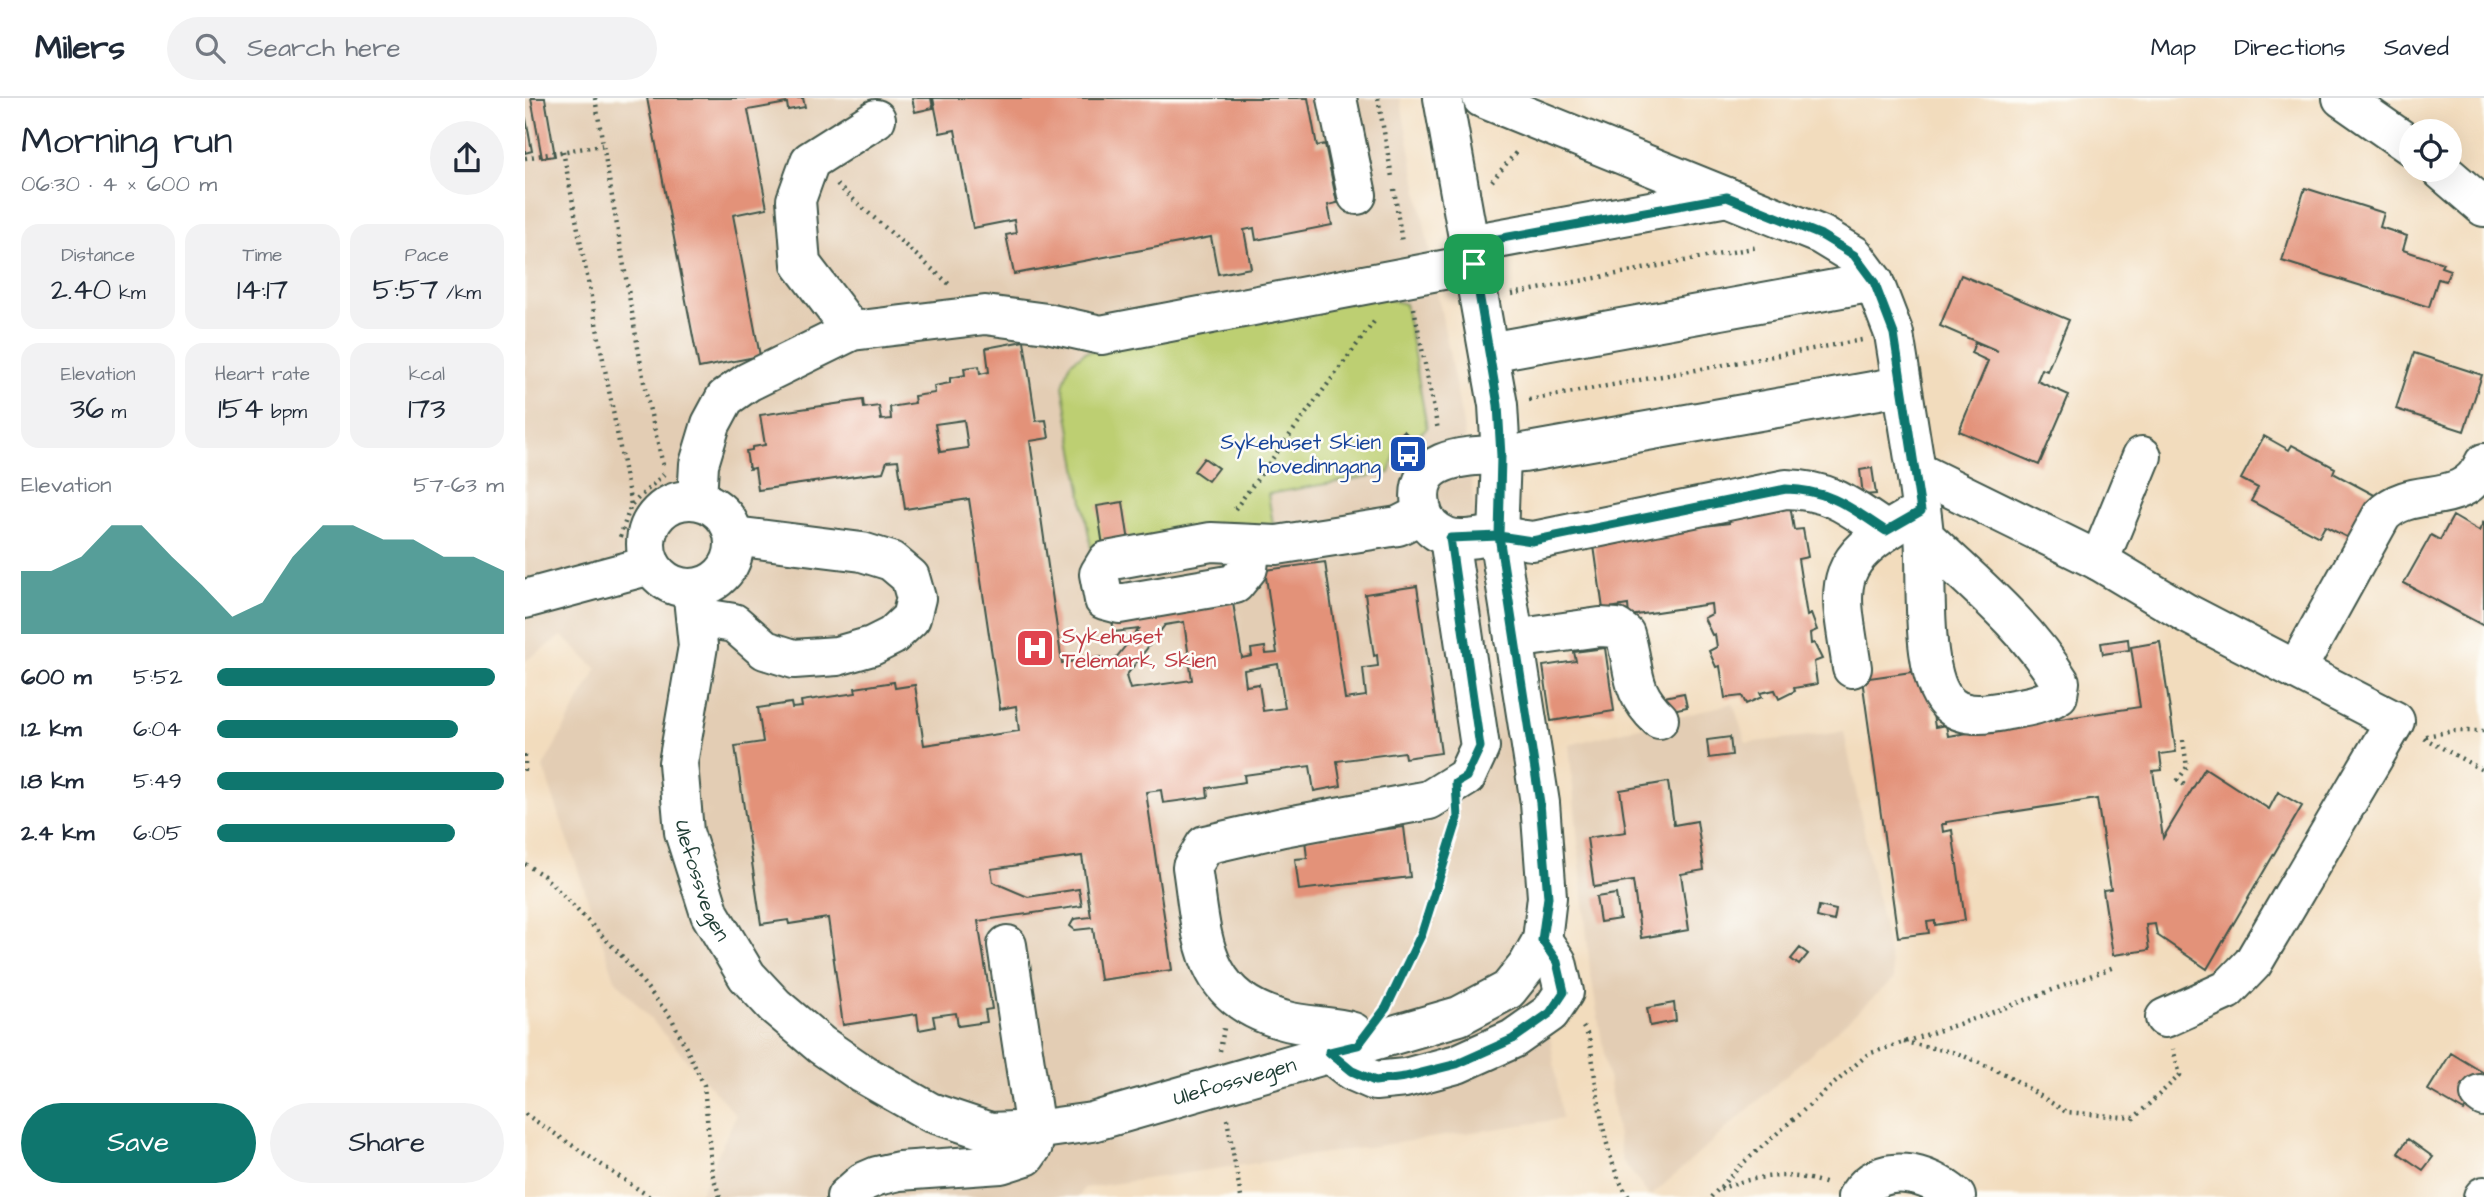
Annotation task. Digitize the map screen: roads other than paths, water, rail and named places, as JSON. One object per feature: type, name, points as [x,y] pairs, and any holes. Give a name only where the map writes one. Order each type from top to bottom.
[{"type":"street","points":[[1337,98],[1357,195]]},
{"type":"street","name":"Ulefossvegen","points":[[695,603],[698,646],[678,764],[684,832],[710,914],[747,976],[775,1006],[821,1045],[863,1074],[930,1112],[991,1132],[1035,1130],[1092,1122],[1459,1016],[1508,990],[1528,965],[1542,940],[1548,897],[1540,803],[1499,536],[1501,456],[1498,405],[1443,98]]},
{"type":"street","points":[[1482,98],[1821,235],[1854,255],[1874,282],[1894,334],[1923,523],[1927,644],[1933,673],[1944,700],[1952,707],[1969,714],[2043,704],[2058,695],[2060,682],[2047,661],[1923,523]]},
{"type":"street","points":[[2342,98],[2399,138]]},
{"type":"street","points":[[852,331],[801,264],[796,200],[810,161],[876,118]]},
{"type":"street","points":[[2455,182],[2484,207]]},
{"type":"street","points":[[734,536],[862,552],[891,561],[910,577],[916,598],[911,618],[893,636],[872,646],[837,656],[794,659],[765,650],[734,623],[695,603],[676,586],[661,578],[651,565],[646,547],[649,528],[659,512],[679,492],[699,464],[711,424],[725,398],[748,382],[852,331],[985,315],[1047,323],[1101,335],[1727,197]]},
{"type":"street","points":[[1489,352],[1874,282]]},
{"type":"street","points":[[1542,940],[1557,962],[1564,992],[1550,1013],[1513,1039],[1457,1064],[1405,1077],[1375,1081],[1352,1071],[1343,1049],[1353,1032],[1283,1020],[1252,1008],[1230,993],[1212,970],[1203,942],[1192,867],[1205,845],[1283,827],[1429,800],[1466,777],[1480,747],[1436,526],[1419,493],[1426,474],[1438,464],[1459,457],[1501,456],[1901,386]]},
{"type":"street","points":[[2099,561],[2143,456]]},
{"type":"street","points":[[2296,670],[2382,515],[2390,506],[2462,490],[2473,481],[2484,463]]},
{"type":"street","points":[[1916,471],[2099,561],[2186,613],[2395,721],[2253,963],[2227,990],[2165,1018]]},
{"type":"street","points":[[1240,532],[1277,545],[1398,526],[1436,526],[1532,541],[1786,489],[1810,489],[1830,496],[1886,531]]},
{"type":"street","points":[[679,492],[714,507],[727,519],[734,536],[733,555],[725,571],[710,583],[695,603]]},
{"type":"street","points":[[1852,668],[1843,604],[1844,581],[1852,561],[1886,531],[1923,523]]},
{"type":"street","points":[[525,599],[651,565]]},
{"type":"street","points":[[1514,639],[1600,627],[1617,628],[1625,634],[1637,690],[1643,704],[1659,719]]},
{"type":"street","points":[[846,1197],[863,1182],[877,1176],[899,1171],[960,1169],[1001,1164],[1026,1156],[1033,1146],[1035,1130],[1007,945]]},
{"type":"street","points":[[1847,1194],[1887,1174],[1908,1173],[1926,1177],[1956,1197]]},
{"type":"place","name":"Sykehuset Skien hovedinngang","points":[[1408,454]]},
{"type":"place","name":"Sykehuset Telemark, Skien","points":[[1035,648]]}]
